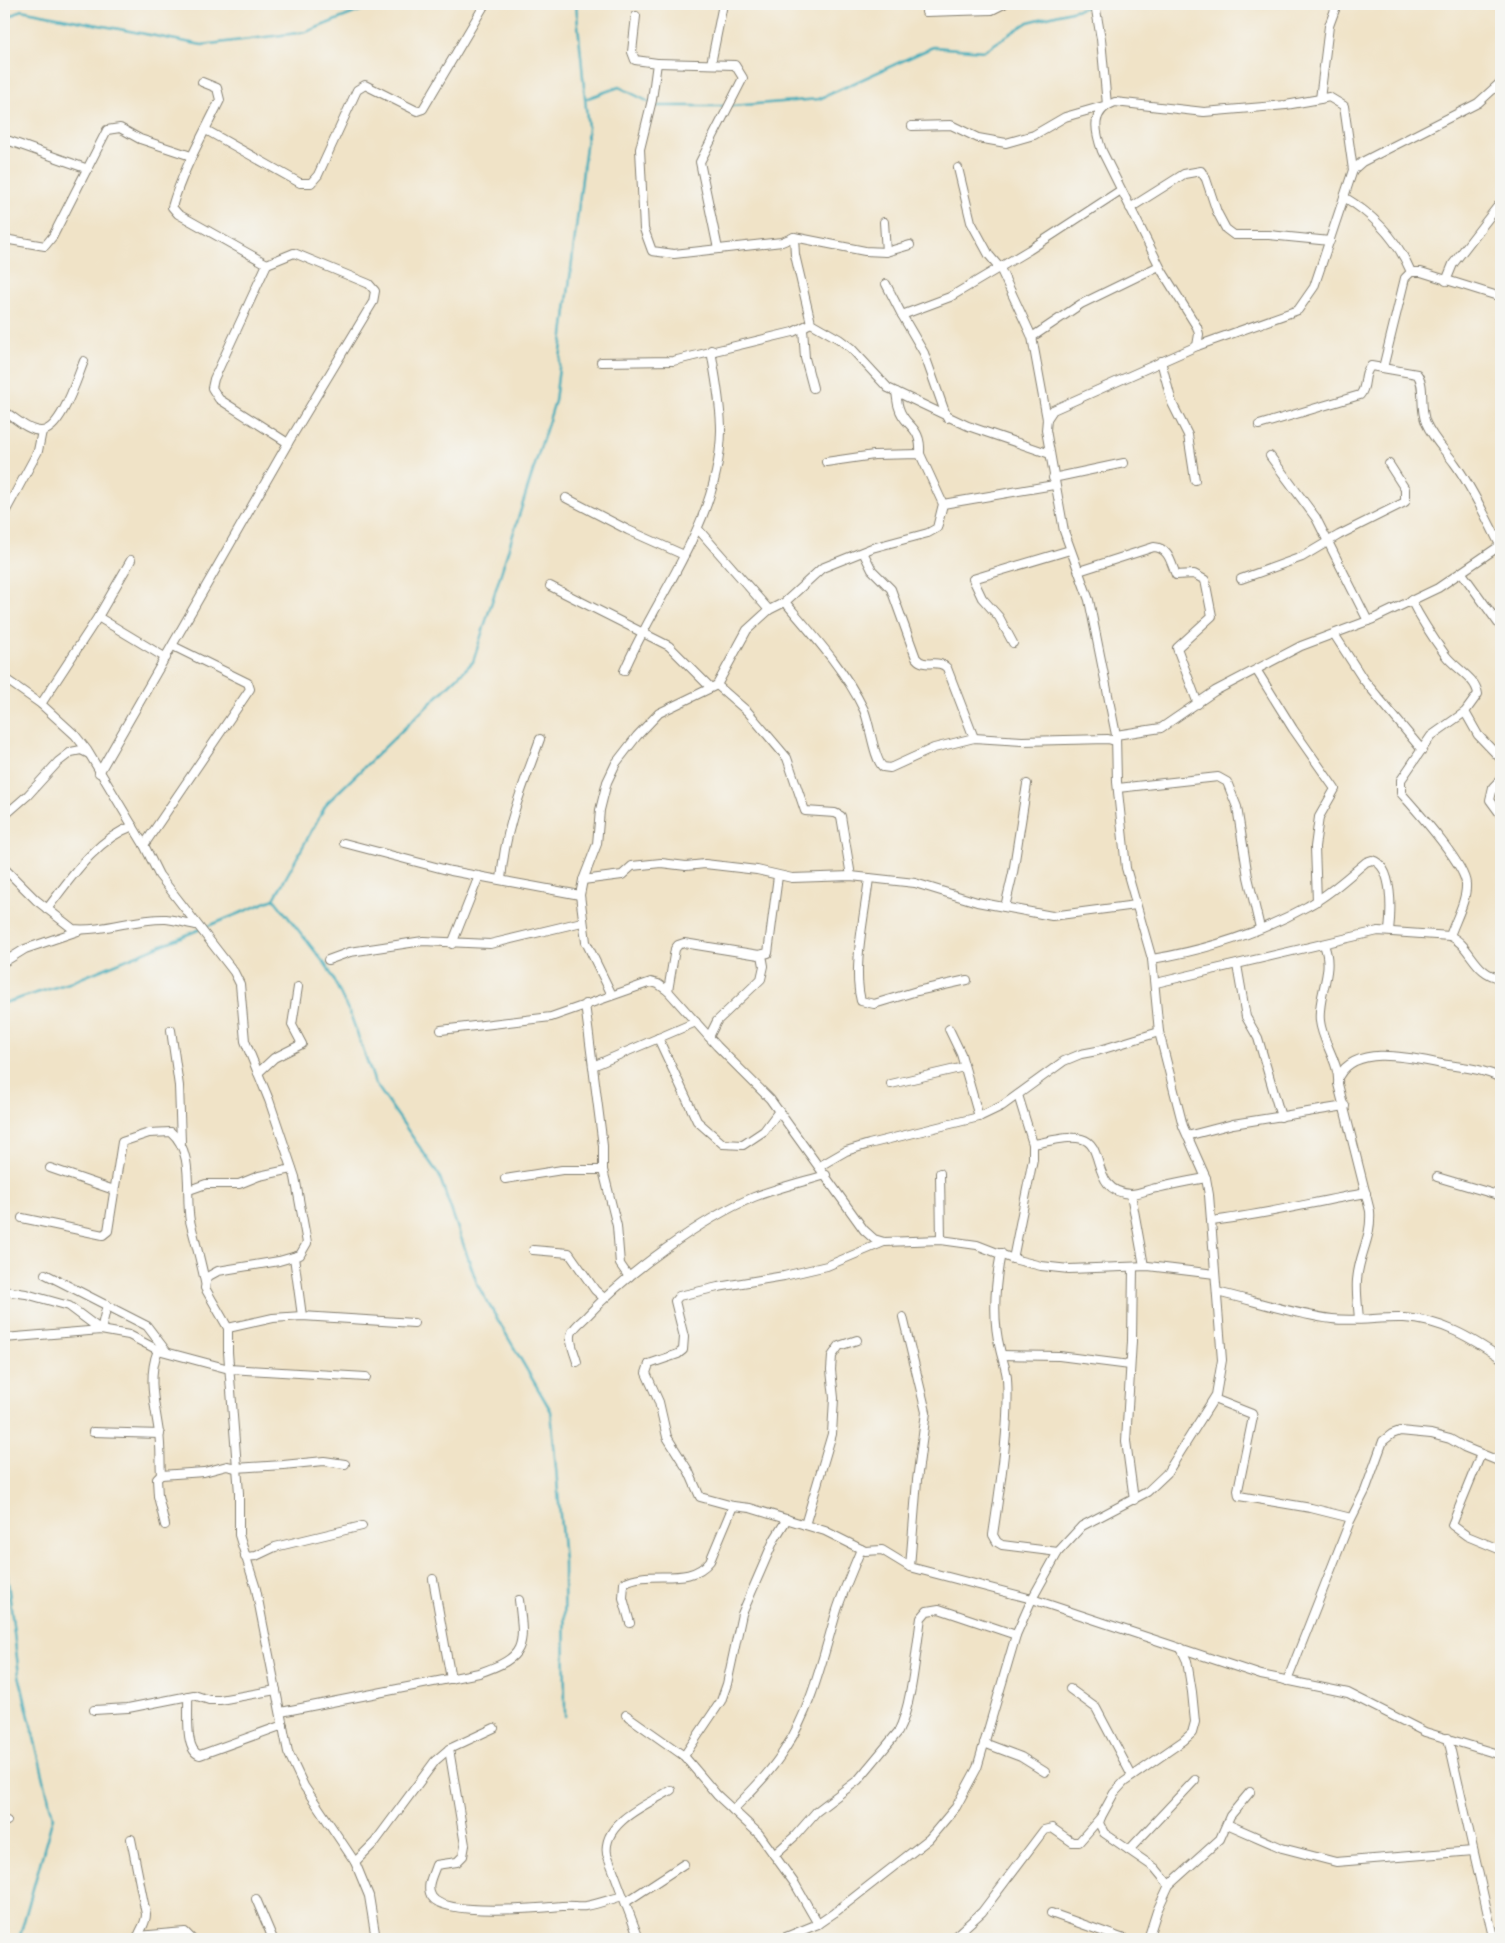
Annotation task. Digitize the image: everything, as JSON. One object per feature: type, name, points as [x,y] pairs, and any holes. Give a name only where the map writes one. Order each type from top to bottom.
[{"type":"street","points":[[206,130],[300,183],[311,183],[318,175],[357,90],[365,85],[418,111],[423,109],[485,4]]},
{"type":"street","points":[[710,64],[722,4]]},
{"type":"street","points":[[926,12],[992,10],[1004,4]]},
{"type":"street","points":[[1095,4],[1101,39],[1107,105],[1096,120],[1095,132],[1102,152],[1159,266],[1197,326],[1199,334],[1197,346]]},
{"type":"street","points":[[1320,99],[1328,26],[1337,4]]},
{"type":"street","points":[[636,16],[632,52],[635,60],[735,65],[743,78],[700,162],[718,249]]},
{"type":"street","points":[[657,62],[652,100],[640,149],[645,238],[652,251],[674,254],[782,242],[794,237],[865,252],[886,252],[910,244]]},
{"type":"street","points":[[202,82],[217,88],[220,100],[191,156],[172,207],[178,214],[267,264]]},
{"type":"street","points":[[1353,170],[1362,162],[1478,103],[1501,82]]},
{"type":"street","points":[[781,1939],[818,1924],[852,1900],[936,1832],[966,1790],[977,1768],[1016,1635],[1032,1599],[1058,1552],[1082,1526],[1147,1492],[1167,1473],[1214,1399],[1222,1360],[1206,1178],[1187,1136],[1169,1077],[1159,1032],[1156,983],[1152,959],[1126,868],[1118,788],[1116,738],[1089,600],[1064,531],[1046,430],[1048,419],[1053,410],[1197,346],[1298,310],[1314,287],[1353,170],[1344,106],[1329,98],[1286,105],[1204,112],[1127,102],[1107,105],[1065,117],[1034,135],[1006,143],[978,138],[951,124],[912,126]]},
{"type":"street","points":[[4,239],[45,246],[53,236],[108,130],[120,128],[140,139],[191,156]]},
{"type":"street","points":[[4,139],[88,169]]},
{"type":"street","points":[[958,168],[971,222],[989,255],[1000,268],[1032,336],[1048,419]]},
{"type":"street","points":[[1130,208],[1184,174],[1201,171],[1226,229],[1234,234],[1330,241]]},
{"type":"street","points":[[902,315],[950,297],[1000,268],[1121,190]]},
{"type":"street","points":[[1344,197],[1367,211],[1403,252],[1411,272]]},
{"type":"street","points":[[1446,281],[1453,264],[1501,202]]},
{"type":"street","points":[[884,222],[886,252]]},
{"type":"street","points":[[794,237],[795,255],[811,323],[839,339],[888,388],[947,418],[1050,454]]},
{"type":"street","points":[[99,773],[288,443],[373,302],[375,291],[369,284],[294,253],[267,264],[214,379],[212,388],[219,399],[288,443]]},
{"type":"street","points":[[1032,336],[1080,304],[1159,266]]},
{"type":"street","points":[[1383,368],[1405,278],[1411,272],[1421,272],[1501,297]]},
{"type":"street","points":[[886,284],[924,353],[947,418]]},
{"type":"street","points":[[601,362],[673,361],[803,328],[811,323]]},
{"type":"street","points":[[803,328],[805,358],[812,388]]},
{"type":"street","points":[[624,671],[642,633],[698,529],[717,471],[721,430],[711,350]]},
{"type":"street","points":[[4,411],[30,429],[42,431],[53,427],[60,418],[84,361]]},
{"type":"street","points":[[1161,361],[1172,403],[1178,419],[1188,435],[1195,480]]},
{"type":"street","points":[[785,602],[839,668],[856,694],[868,723],[877,761],[883,767],[890,768],[934,748],[974,738],[1022,741],[1108,739],[1161,728],[1215,691],[1257,671],[1301,646],[1368,621],[1438,588],[1501,545],[1455,463],[1432,435],[1425,421],[1421,404],[1420,378],[1417,374],[1368,367],[1365,388],[1360,396],[1259,425]]},
{"type":"street","points":[[612,995],[586,942],[580,895],[583,880],[595,851],[600,810],[616,763],[636,736],[659,713],[668,706],[713,686],[747,630],[769,610],[785,602],[822,568],[863,552],[928,533],[937,528],[943,504],[920,454],[921,441],[911,423],[899,410],[896,392]]},
{"type":"street","points":[[4,514],[38,451],[42,431]]},
{"type":"street","points":[[826,462],[874,456],[920,454]]},
{"type":"street","points":[[1270,456],[1316,518],[1368,621]]},
{"type":"street","points":[[943,504],[1054,481],[1124,463]]},
{"type":"street","points":[[1241,579],[1302,556],[1405,502],[1405,489],[1389,464]]},
{"type":"street","points":[[566,498],[628,530],[684,555]]},
{"type":"street","points":[[698,529],[769,610]]},
{"type":"street","points":[[1079,571],[1154,547],[1165,550],[1176,575],[1194,574],[1205,580],[1212,616],[1176,648],[1198,704]]},
{"type":"street","points":[[1013,643],[999,617],[982,598],[973,580],[1070,550]]},
{"type":"street","points":[[863,552],[872,570],[891,589],[916,658],[924,664],[940,663],[947,668],[974,738]]},
{"type":"street","points":[[41,704],[98,617],[131,560]]},
{"type":"street","points":[[1462,573],[1501,627]]},
{"type":"street","points":[[550,586],[669,646],[713,686],[748,712],[787,758],[804,810],[809,813],[836,813],[841,817],[851,876]]},
{"type":"street","points":[[1411,600],[1422,623],[1448,658],[1478,689],[1476,700],[1464,712],[1438,730],[1422,750],[1401,780],[1400,788],[1401,793],[1445,846],[1465,878],[1466,890],[1450,936]]},
{"type":"street","points":[[98,617],[166,658]]},
{"type":"street","points":[[1334,634],[1363,679],[1422,750]]},
{"type":"street","points":[[144,845],[250,689],[248,683],[173,646]]},
{"type":"street","points":[[1257,671],[1293,729],[1335,789],[1319,817],[1315,848],[1317,901]]},
{"type":"street","points":[[4,679],[41,704],[75,734],[133,826],[158,875],[196,926],[234,972],[240,984],[245,1041],[292,1169],[307,1243],[305,1250],[294,1257],[218,1271],[207,1277],[204,1282]]},
{"type":"street","points":[[1464,712],[1478,735],[1501,759]]},
{"type":"street","points":[[501,880],[504,846],[513,812],[540,739]]},
{"type":"street","points":[[4,816],[28,795],[58,762],[71,752],[81,750],[89,754]]},
{"type":"street","points":[[1118,788],[1218,777],[1227,782],[1237,807],[1248,877],[1260,928]]},
{"type":"street","points":[[1501,779],[1493,787],[1490,800],[1501,815]]},
{"type":"street","points":[[1005,907],[1013,873],[1027,784]]},
{"type":"street","points":[[46,909],[72,876],[112,835],[133,826]]},
{"type":"street","points":[[344,843],[479,876],[580,895]]},
{"type":"street","points":[[1152,959],[1204,949],[1260,928],[1317,901],[1366,862],[1377,861],[1388,880],[1390,898],[1389,931]]},
{"type":"street","points":[[583,880],[622,875],[632,866],[661,863],[686,866],[715,864],[757,870],[792,878],[851,876],[915,883],[977,902],[1061,916],[1136,905]]},
{"type":"street","points":[[5,871],[67,926],[80,930]]},
{"type":"street","points":[[452,944],[479,876]]},
{"type":"street","points":[[668,991],[675,949],[678,945],[684,943],[762,955],[769,950],[778,876]]},
{"type":"street","points":[[869,878],[864,927],[858,952],[861,1001],[874,1004],[917,991],[967,980]]},
{"type":"street","points":[[4,962],[25,949],[80,930],[152,920],[182,921],[196,926]]},
{"type":"street","points":[[328,960],[350,952],[382,946],[423,942],[490,944],[582,922]]},
{"type":"street","points":[[1156,983],[1365,934],[1389,931],[1450,936],[1459,942],[1481,969],[1488,974],[1501,978]]},
{"type":"street","points":[[1324,945],[1328,954],[1329,964],[1319,1010],[1322,1033],[1339,1076],[1338,1084],[1366,1193],[1372,1227],[1362,1255],[1357,1280],[1359,1319]]},
{"type":"street","points":[[709,1037],[717,1021],[761,978],[764,966],[762,955]]},
{"type":"street","points":[[1238,965],[1246,1017],[1258,1038],[1281,1117]]},
{"type":"street","points":[[441,1030],[551,1017],[651,982],[658,984],[668,991],[779,1112],[820,1166],[864,1230],[874,1239],[884,1242],[941,1240],[978,1245],[1013,1259],[1041,1266],[1070,1269],[1144,1266],[1215,1274]]},
{"type":"street","points":[[258,1073],[274,1058],[302,1044],[292,1025],[298,987]]},
{"type":"street","points":[[585,1004],[603,1146],[603,1170],[617,1226],[620,1264],[629,1277]]},
{"type":"street","points":[[593,1066],[696,1022]]},
{"type":"street","points":[[950,1029],[964,1067],[978,1116]]},
{"type":"street","points":[[171,1030],[179,1086],[182,1144],[189,1190],[190,1220],[205,1288],[213,1305],[228,1328],[239,1535],[256,1589],[288,1752],[300,1780],[355,1862],[369,1896],[376,1939]]},
{"type":"street","points":[[820,1166],[846,1151],[861,1146],[978,1116],[1002,1106],[1064,1061],[1081,1054],[1159,1032]]},
{"type":"street","points":[[658,1038],[697,1121],[723,1144],[743,1144],[764,1131],[779,1112]]},
{"type":"street","points":[[1339,1076],[1346,1067],[1356,1061],[1373,1056],[1389,1056],[1476,1068],[1501,1078]]},
{"type":"street","points":[[891,1084],[964,1067]]},
{"type":"street","points":[[1013,1259],[1030,1180],[1033,1144],[1018,1095]]},
{"type":"street","points":[[1187,1136],[1233,1124],[1345,1106]]},
{"type":"street","points":[[22,1218],[103,1235],[108,1231],[122,1142],[149,1133],[171,1132],[182,1144]]},
{"type":"street","points":[[1033,1144],[1075,1138],[1088,1141],[1094,1148],[1100,1172],[1104,1179],[1117,1190],[1131,1194],[1206,1178]]},
{"type":"street","points":[[50,1168],[114,1190]]},
{"type":"street","points":[[189,1190],[206,1184],[239,1184],[259,1176],[292,1169]]},
{"type":"street","points":[[505,1179],[562,1170],[603,1170]]},
{"type":"street","points":[[940,1172],[941,1240]]},
{"type":"street","points":[[577,1362],[571,1341],[572,1332],[604,1298],[629,1277],[692,1231],[724,1212],[753,1198],[826,1175]]},
{"type":"street","points":[[1438,1177],[1501,1196]]},
{"type":"street","points":[[1211,1222],[1260,1215],[1295,1206],[1366,1193]]},
{"type":"street","points":[[1131,1194],[1144,1266]]},
{"type":"street","points":[[884,1242],[827,1266],[784,1276],[718,1287],[679,1296],[675,1301],[684,1345],[678,1354],[649,1364],[646,1373],[660,1402],[667,1437],[693,1478],[698,1494],[706,1500],[750,1508],[805,1524],[842,1537],[864,1551],[882,1550],[910,1567],[1032,1599],[1230,1666],[1348,1694],[1425,1732],[1501,1755]]},
{"type":"street","points":[[532,1250],[570,1253],[595,1290],[604,1298]]},
{"type":"street","points":[[1001,1254],[995,1292],[997,1328],[1007,1378],[1007,1401],[1001,1479],[993,1535],[997,1542],[1002,1545],[1058,1552]]},
{"type":"street","points":[[294,1257],[302,1316]]},
{"type":"street","points":[[1133,1267],[1126,1441],[1134,1500]]},
{"type":"street","points":[[45,1274],[147,1326],[162,1350]]},
{"type":"street","points":[[4,1292],[26,1294],[68,1306],[101,1330]]},
{"type":"street","points":[[1217,1292],[1311,1316],[1334,1319],[1404,1318],[1430,1322],[1465,1335],[1501,1358]]},
{"type":"street","points":[[101,1330],[108,1305]]},
{"type":"street","points":[[228,1328],[273,1318],[302,1316],[414,1323]]},
{"type":"street","points":[[903,1317],[926,1412],[917,1480],[910,1567]]},
{"type":"street","points":[[4,1338],[101,1330],[130,1335],[162,1350],[229,1369],[366,1377]]},
{"type":"street","points":[[805,1524],[832,1434],[834,1398],[831,1370],[832,1356],[840,1346],[857,1340]]},
{"type":"street","points":[[162,1350],[152,1364],[153,1400],[160,1434],[161,1475],[157,1480],[158,1496],[165,1525]]},
{"type":"street","points":[[1002,1355],[1059,1356],[1130,1365]]},
{"type":"street","points":[[1214,1399],[1252,1414],[1238,1490],[1239,1496],[1310,1508],[1352,1518]]},
{"type":"street","points":[[1287,1681],[1352,1518],[1365,1491],[1383,1441],[1400,1431],[1440,1436],[1501,1462]]},
{"type":"street","points":[[93,1432],[160,1434]]},
{"type":"street","points":[[1481,1454],[1452,1526],[1468,1536],[1501,1550]]},
{"type":"street","points":[[161,1475],[204,1472],[221,1466],[236,1468],[324,1461],[345,1464]]},
{"type":"street","points":[[630,1623],[622,1598],[624,1583],[634,1579],[688,1574],[705,1567],[710,1561],[733,1506]]},
{"type":"street","points":[[684,1756],[721,1701],[742,1614],[774,1540],[786,1519]]},
{"type":"street","points":[[245,1558],[256,1556],[275,1547],[362,1526]]},
{"type":"street","points":[[733,1810],[764,1778],[786,1749],[798,1726],[815,1683],[838,1607],[861,1549]]},
{"type":"street","points":[[433,1578],[451,1679]]},
{"type":"street","points":[[281,1712],[493,1669],[514,1657],[521,1644],[523,1631],[518,1600]]},
{"type":"street","points":[[774,1855],[795,1836],[816,1812],[858,1780],[898,1732],[904,1715],[921,1618],[928,1611],[940,1609],[1016,1635]]},
{"type":"street","points":[[952,1939],[982,1912],[1044,1830],[1052,1828],[1076,1844],[1100,1817],[1114,1793],[1132,1776],[1192,1733],[1195,1722],[1192,1692],[1187,1661],[1181,1648]]},
{"type":"street","points":[[1070,1689],[1096,1708],[1132,1776]]},
{"type":"street","points":[[94,1710],[128,1708],[188,1696],[220,1700],[276,1690]]},
{"type":"street","points":[[188,1696],[189,1742],[191,1750],[195,1754],[200,1755],[283,1726]]},
{"type":"street","points":[[626,1715],[684,1756],[716,1795],[759,1834],[795,1884],[818,1924]]},
{"type":"street","points":[[355,1862],[375,1842],[421,1776],[434,1761],[449,1749],[494,1728]]},
{"type":"street","points":[[1448,1738],[1493,1937]]},
{"type":"street","points":[[984,1743],[1021,1757],[1045,1772]]},
{"type":"street","points":[[449,1749],[465,1845],[463,1856],[457,1862],[436,1865],[429,1886],[432,1898],[436,1901],[452,1907],[520,1910],[585,1906],[624,1899],[684,1864]]},
{"type":"street","points":[[1129,1850],[1195,1780]]},
{"type":"street","points":[[639,1939],[607,1854],[605,1843],[608,1835],[628,1817],[671,1790]]},
{"type":"street","points":[[1148,1939],[1150,1928],[1169,1885],[1220,1839],[1227,1824],[1250,1792]]},
{"type":"street","points":[[1100,1817],[1099,1823],[1104,1833],[1155,1868],[1169,1885]]},
{"type":"street","points":[[1227,1824],[1282,1848],[1336,1862],[1473,1851]]},
{"type":"street","points":[[131,1839],[146,1914],[146,1924],[138,1938]]},
{"type":"street","points":[[256,1900],[272,1939]]},
{"type":"street","points":[[1051,1913],[1124,1939]]},
{"type":"street","points":[[138,1938],[185,1932],[192,1939]]},
{"type":"street","points":[[1484,1939],[1501,1934]]},
{"type":"waterway","points":[[4,21],[21,10],[202,45],[306,32],[377,4]]},
{"type":"waterway","points":[[4,1003],[69,983],[274,899],[327,803],[473,662],[555,401],[588,129],[576,4]]},
{"type":"waterway","points":[[732,106],[819,99],[933,47],[984,51],[1028,22],[1099,4]]},
{"type":"waterway","points":[[585,99],[619,87],[657,106],[726,106]]},
{"type":"waterway","points":[[274,899],[328,968],[351,1016],[375,1083],[439,1175],[478,1286],[551,1411],[564,1561],[565,1716]]},
{"type":"waterway","points":[[4,1549],[19,1675],[53,1817],[19,1939]]}]
